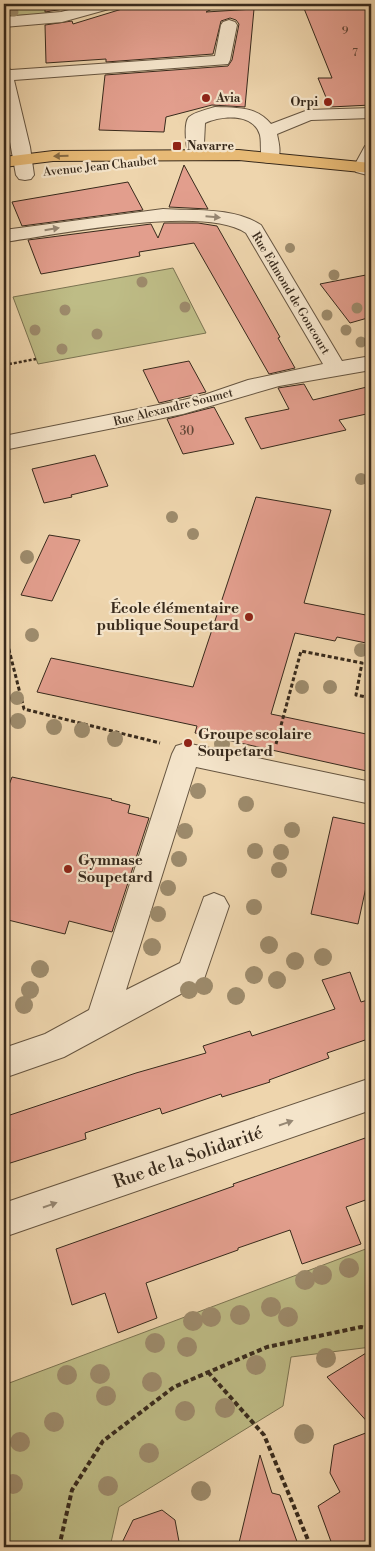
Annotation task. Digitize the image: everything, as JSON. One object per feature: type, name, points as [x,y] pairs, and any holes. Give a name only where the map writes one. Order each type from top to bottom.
[{"type":"main road","name":"Avenue Jean Chaubet","points":[[4,162],[23,167],[197,155],[270,158],[368,169]]},
{"type":"main road","name":"Avenue Jean Chaubet","points":[[4,178],[23,167]]},
{"type":"street","points":[[4,22],[62,17],[100,5]]},
{"type":"street","points":[[23,167],[4,74],[222,60],[229,25]]},
{"type":"street","points":[[197,155],[195,143],[196,120],[215,112],[246,113],[259,121],[268,132],[271,146],[270,158]]},
{"type":"street","points":[[268,132],[308,115],[371,113]]},
{"type":"street","points":[[368,169],[371,150]]},
{"type":"street","name":"Rue Edmond de Goncourt","points":[[4,236],[99,222],[164,215],[216,217],[242,221],[254,229],[336,369]]},
{"type":"street","name":"Rue Alexandre Soumet","points":[[4,444],[106,424],[211,400],[246,388],[302,374],[371,363]]},
{"type":"street","points":[[101,1020],[186,754],[371,793]]},
{"type":"street","points":[[4,1063],[53,1046],[192,972],[214,906]]},
{"type":"street","name":"Rue de la Solidarité","points":[[4,1220],[371,1094]]},
{"type":"path","points":[[4,365],[36,359]]},
{"type":"path","points":[[4,630],[24,709],[176,747],[186,754]]},
{"type":"path","points":[[268,772],[301,650],[362,663],[356,695],[371,698]]},
{"type":"path","points":[[59,1547],[72,1490],[103,1441],[174,1387],[266,1347],[337,1331],[361,1327],[371,1329]]},
{"type":"path","points":[[208,1372],[264,1435],[312,1547]]},
{"type":"shaded area","points":[[8,4],[45,4],[45,7],[50,11],[43,14],[8,16]]},
{"type":"shaded area","points":[[173,268],[206,333],[38,364],[13,297]]},
{"type":"shaded area","points":[[371,1247],[371,1347],[291,1357],[283,1406],[119,1507],[110,1547],[4,1547],[4,1385]]},
{"type":"building","points":[[45,4],[70,4],[70,8],[45,12]]},
{"type":"building","points":[[170,4],[222,4],[206,12],[254,9],[245,107],[212,105],[166,117],[164,132],[99,130],[105,75],[228,66],[232,60],[239,24],[236,20],[230,18],[221,21],[213,54],[106,62],[106,59],[46,63],[45,25],[72,21],[73,24],[122,9]]},
{"type":"building","points":[[371,4],[371,105],[330,107],[318,78],[332,78],[303,6]]},
{"type":"building","points":[[184,165],[208,209],[169,207]]},
{"type":"building","points":[[128,182],[143,210],[22,226],[12,202]]},
{"type":"building","points":[[164,223],[198,223],[217,226],[280,337],[278,338],[295,368],[269,374],[194,243],[139,252],[140,256],[41,274],[28,240],[151,224],[158,238]]},
{"type":"building","points":[[371,274],[371,317],[350,323],[320,284]]},
{"type":"building","points":[[189,361],[206,392],[159,403],[143,370]]},
{"type":"building","points":[[304,384],[313,400],[371,386],[371,413],[339,420],[346,430],[261,449],[245,418],[289,409],[278,388]]},
{"type":"building","points":[[214,407],[234,444],[183,454],[167,419]]},
{"type":"building","points":[[95,455],[108,486],[44,503],[32,469]]},
{"type":"building","points":[[256,497],[331,510],[304,603],[371,616],[371,644],[337,637],[335,641],[295,633],[271,714],[371,735],[371,772],[195,733],[197,726],[37,692],[51,658],[193,687]]},
{"type":"building","points":[[49,535],[80,540],[52,601],[21,595]]},
{"type":"building","name":"Gymnase Soupetard","points":[[12,777],[112,799],[130,805],[128,813],[149,818],[112,932],[69,921],[65,934],[4,919],[4,798]]},
{"type":"building","points":[[333,817],[371,825],[371,864],[358,924],[311,914]]},
{"type":"building","points":[[350,972],[361,1002],[371,999],[371,1038],[327,1053],[329,1058],[269,1080],[270,1082],[222,1097],[221,1094],[162,1114],[160,1108],[85,1133],[86,1139],[4,1165],[4,1117],[136,1073],[206,1053],[203,1046],[250,1031],[252,1036],[335,1009],[322,980]]},
{"type":"building","points":[[371,1136],[371,1198],[346,1207],[361,1244],[302,1264],[290,1230],[238,1248],[238,1250],[146,1283],[157,1318],[118,1333],[105,1293],[72,1305],[56,1249]]},
{"type":"building","points":[[371,1350],[371,1426],[327,1377]]},
{"type":"building","points":[[371,1431],[371,1547],[333,1547],[318,1506],[340,1492],[330,1473],[334,1445]]},
{"type":"building","points":[[260,1455],[272,1493],[280,1495],[299,1547],[238,1547]]},
{"type":"building","points":[[162,1510],[175,1520],[180,1547],[120,1547],[133,1520]]},
{"type":"place","name":"Avia","points":[[206,98]]},
{"type":"place","name":"Orpi","points":[[328,102]]},
{"type":"place","name":"Navarre","points":[[177,146]]},
{"type":"place","name":"École élémentaire publique Soupetard","points":[[249,617]]},
{"type":"place","name":"Groupe scolaire Soupetard","points":[[188,743]]},
{"type":"place","name":"Gymnase Soupetard","points":[[68,869]]}]
